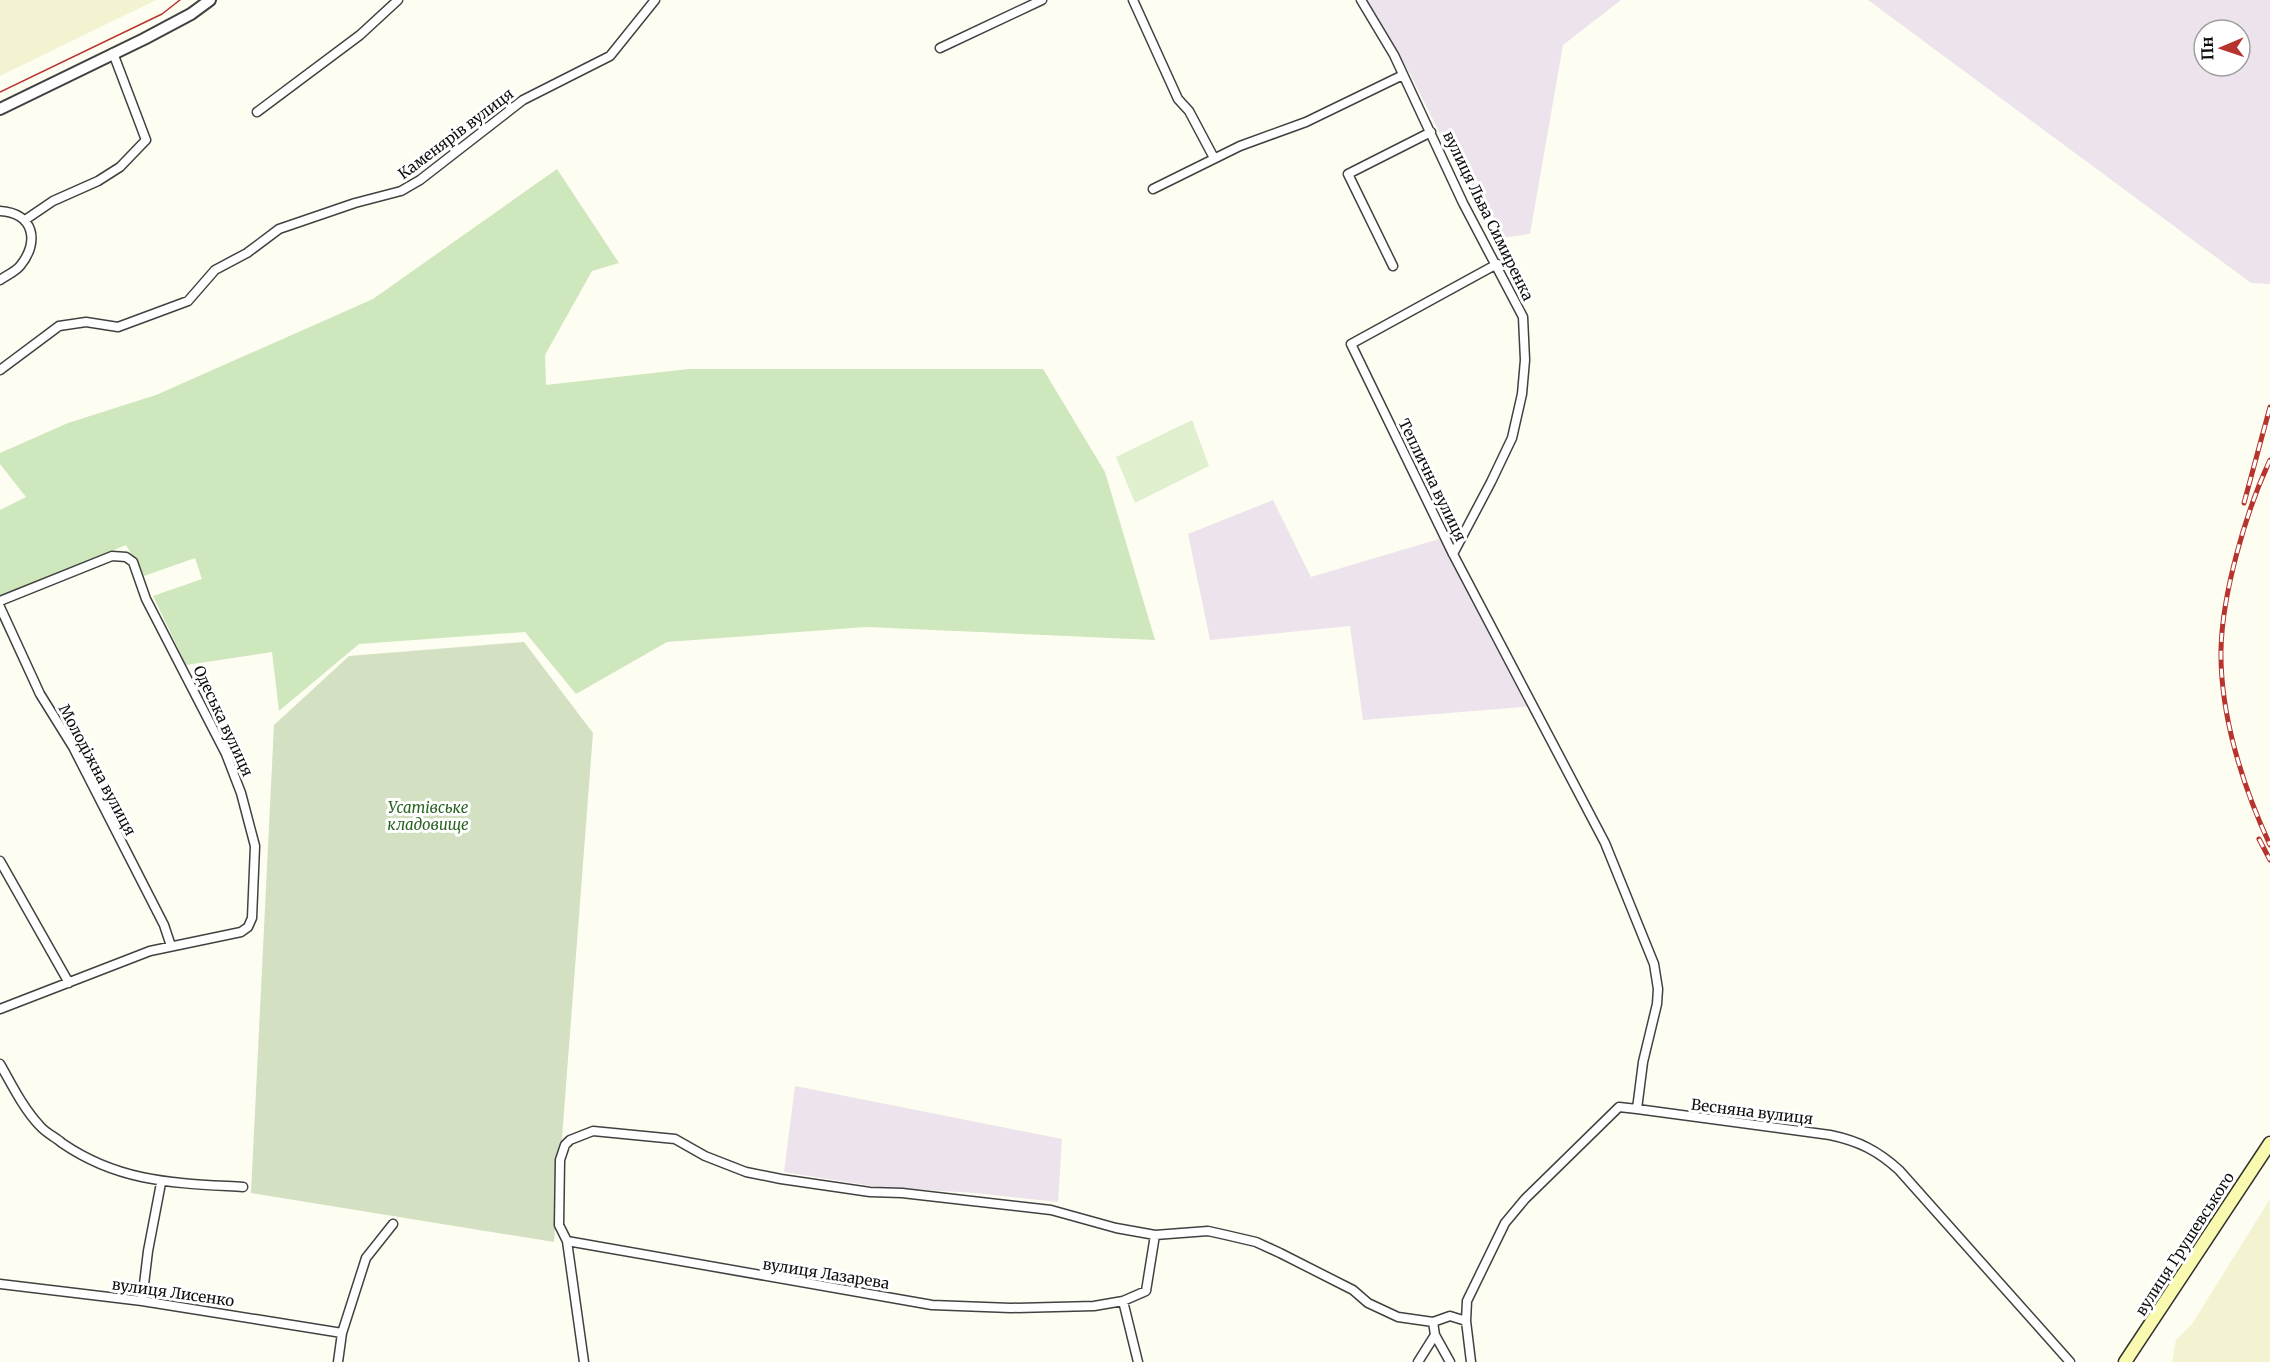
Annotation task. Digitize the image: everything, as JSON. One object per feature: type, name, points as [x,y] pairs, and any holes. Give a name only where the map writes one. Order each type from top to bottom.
[{"type":"main road","name":"вулиця Грушевського","points":[[2125,1362],[2270,1143]]},
{"type":"street","points":[[0,109],[191,14],[210,0]]},
{"type":"street","points":[[257,112],[360,35],[398,0]]},
{"type":"street","name":"Каменярів вулиця","points":[[0,370],[59,326],[86,322],[118,327],[188,301],[215,270],[247,253],[279,229],[346,206],[401,192],[420,180],[523,100],[610,56],[655,0]]},
{"type":"street","points":[[940,48],[1042,0]]},
{"type":"street","points":[[1133,0],[1178,99],[1189,111],[1214,158]]},
{"type":"street","name":"вулиця Льва Симиренка","points":[[1361,0],[1403,75],[1463,203],[1523,317],[1525,360],[1522,394],[1512,438],[1453,554]]},
{"type":"street","points":[[25,220],[53,201],[98,181],[120,167],[146,140],[113,53]]},
{"type":"street","points":[[1153,189],[1240,146],[1306,122],[1403,75]]},
{"type":"street","points":[[1393,266],[1348,174],[1431,132]]},
{"type":"street","points":[[0,211],[12,213],[25,220],[31,229],[32,247],[19,268],[0,280]]},
{"type":"street","name":"Теплична вулиця","points":[[1497,264],[1351,344],[1453,554],[1595,823],[1654,964],[1658,989],[1654,1022],[1637,1089],[1637,1109]]},
{"type":"street","name":"Одеська вулиця","points":[[0,601],[117,555],[133,562],[146,599],[226,754],[241,794],[255,846],[252,918],[248,927],[242,932],[171,946]]},
{"type":"street","name":"Молодіжна вулиця","points":[[0,607],[40,694],[73,747],[164,925],[171,946]]},
{"type":"street","points":[[0,861],[69,983]]},
{"type":"street","points":[[0,1008],[171,946]]},
{"type":"street","points":[[0,1064],[25,1108],[41,1128],[81,1156],[119,1173],[161,1182],[243,1188]]},
{"type":"street","name":"Весняна вулиця","points":[[1467,1301],[1505,1223],[1525,1199],[1618,1107],[1830,1135],[1851,1139],[1871,1148],[1899,1170],[2070,1362]]},
{"type":"street","points":[[584,1362],[567,1241],[559,1225],[560,1160],[565,1145],[570,1140],[593,1131],[675,1139],[705,1156],[746,1172],[781,1179],[870,1192],[902,1193],[1051,1210],[1116,1228],[1155,1235],[1208,1231],[1256,1242],[1353,1290],[1368,1303],[1398,1317],[1433,1322],[1450,1316],[1467,1301]]},
{"type":"street","points":[[142,1301],[148,1251],[161,1182]]},
{"type":"street","points":[[338,1362],[342,1333],[366,1258],[393,1224]]},
{"type":"street","name":"вулиця Лазарева","points":[[567,1241],[932,1305],[1011,1308],[1094,1306],[1123,1301],[1146,1291],[1155,1235]]},
{"type":"street","name":"вулиця Лисенко","points":[[0,1284],[142,1301],[342,1333]]},
{"type":"street","points":[[1123,1301],[1138,1362]]},
{"type":"street","points":[[1467,1301],[1466,1320],[1472,1362]]},
{"type":"street","points":[[1450,1316],[1466,1320]]},
{"type":"street","points":[[1433,1322],[1434,1335],[1450,1362]]},
{"type":"street","points":[[1418,1362],[1434,1335]]},
{"type":"shaded area","points":[[1365,0],[1621,0],[1563,45],[1530,234],[1493,239],[1409,72]]},
{"type":"shaded area","points":[[1868,0],[2270,0],[2270,284],[2251,283]]},
{"type":"shaded area","points":[[1273,500],[1311,577],[1439,539],[1534,706],[1363,720],[1350,626],[1210,640],[1188,534]]},
{"type":"shaded area","points":[[795,1086],[1062,1139],[1058,1202],[975,1193],[879,1187],[784,1172]]},
{"type":"green space","points":[[0,0],[156,0],[0,76]]},
{"type":"green space","points":[[557,169],[619,263],[592,271],[545,355],[546,385],[689,369],[1043,369],[1105,472],[1155,640],[866,627],[667,642],[576,694],[525,632],[359,644],[279,711],[272,652],[186,665],[153,596],[202,579],[195,558],[144,576],[126,545],[0,597],[0,510],[26,497],[0,464],[0,453],[68,423],[156,395],[373,299]]},
{"type":"green space","points":[[1192,420],[1209,466],[1135,503],[1116,457]]},
{"type":"green space","name":"Усатівське кладовище","points":[[524,642],[593,733],[554,1242],[251,1193],[274,725],[349,656]]},
{"type":"green space","points":[[2270,1199],[2270,1362],[2172,1362],[2176,1340],[2192,1324]]},
{"type":"tram line","points":[[0,92],[162,14],[180,0]]},
{"type":"railway","points":[[2244,503],[2270,407]]},
{"type":"railway","points":[[2270,460],[2252,503],[2237,553],[2222,628],[2221,650],[2224,700],[2235,750],[2242,775],[2270,845]]},
{"type":"railway","points":[[2259,839],[2270,860]]}]
